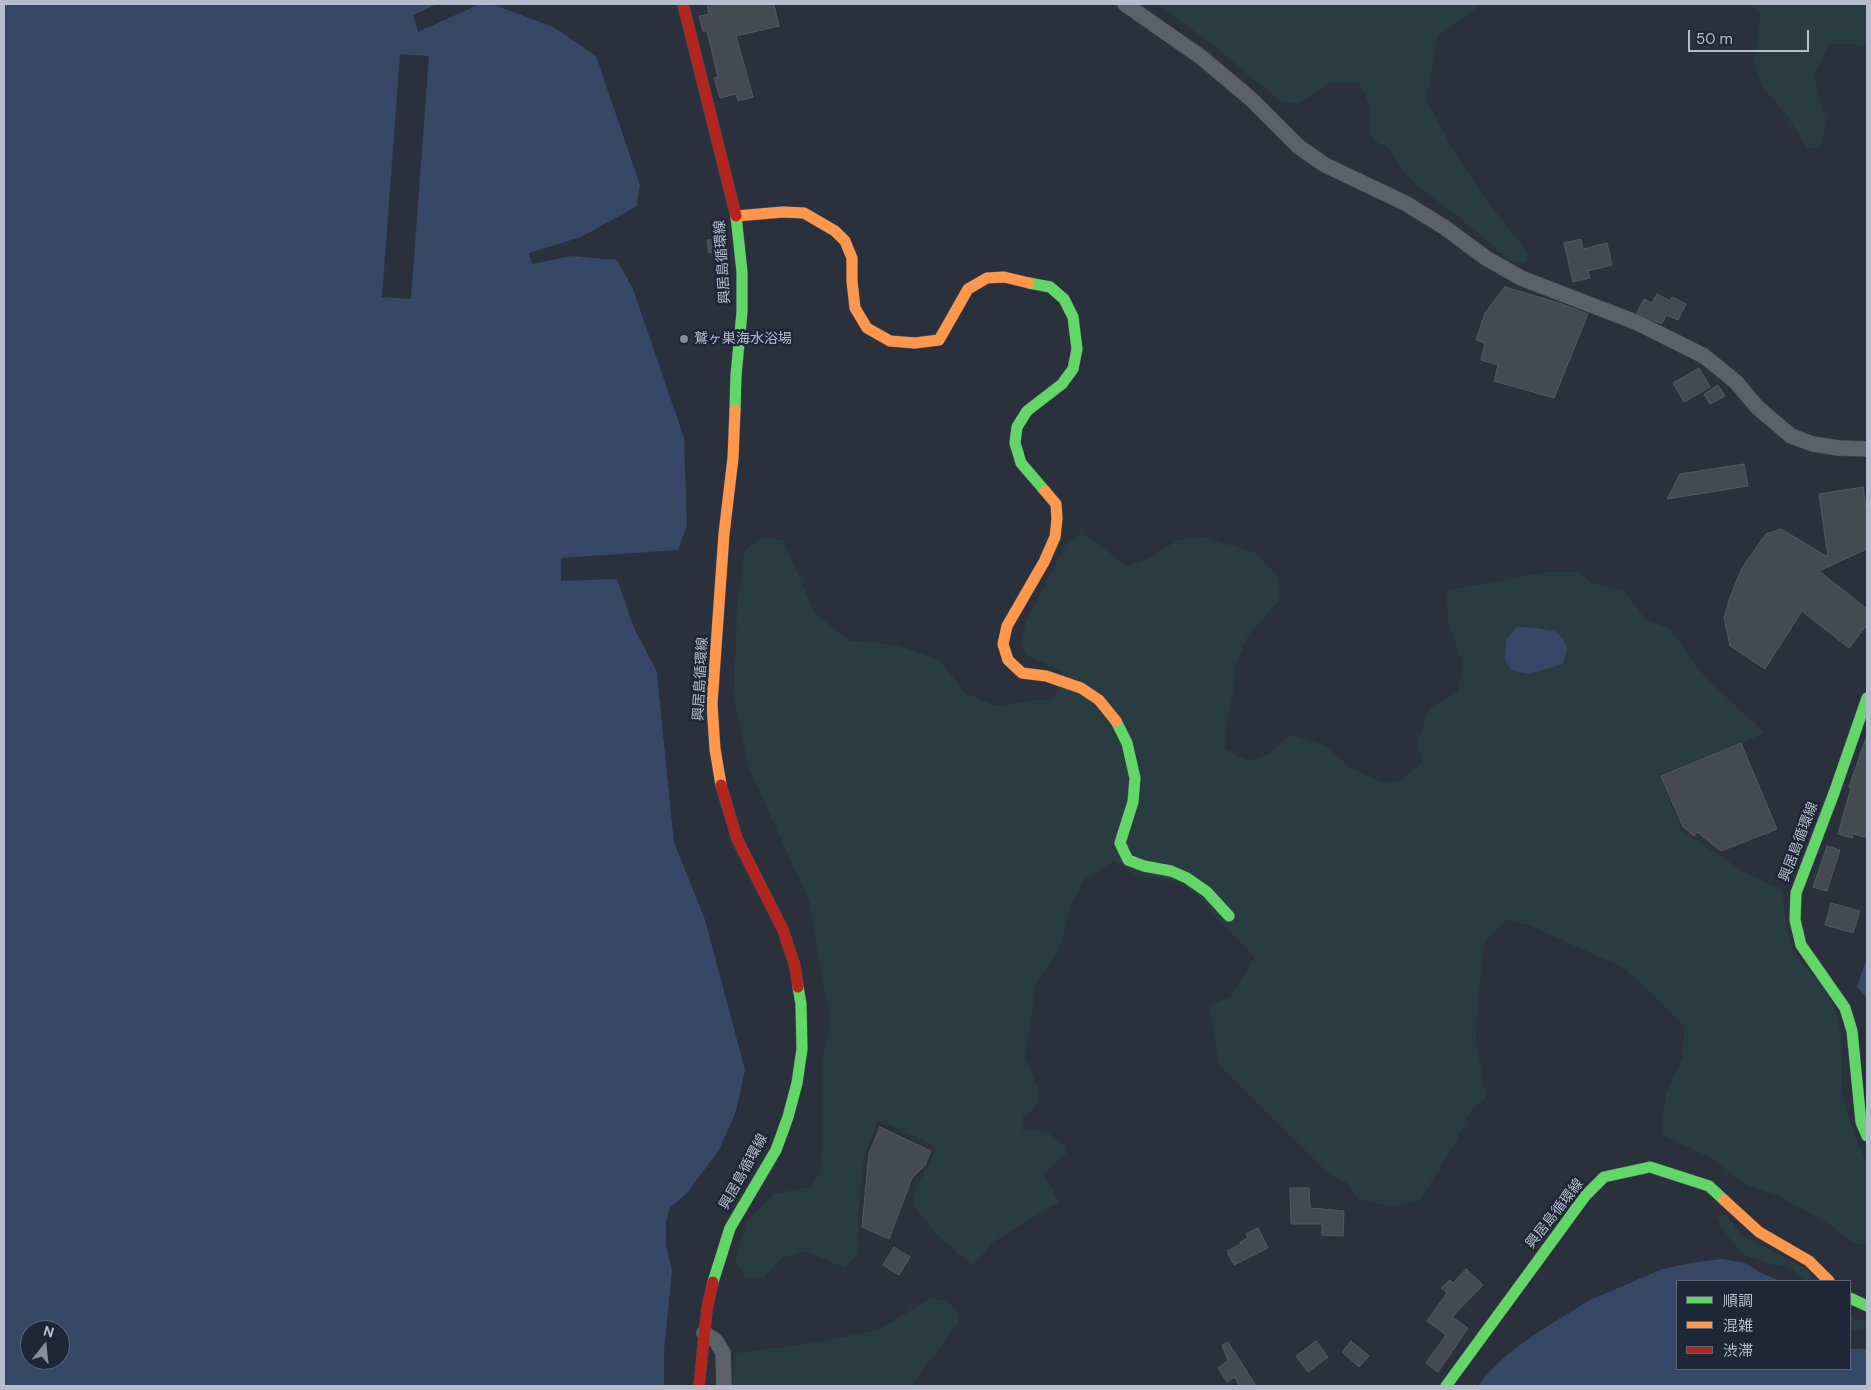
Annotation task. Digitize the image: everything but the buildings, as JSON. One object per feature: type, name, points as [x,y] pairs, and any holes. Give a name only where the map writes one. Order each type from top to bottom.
[{"type":"main road","name":"興居島循環線","points":[[683,4],[736,216],[742,272],[742,312],[736,375],[733,458],[724,534],[712,704],[715,749],[722,790],[737,839],[783,930],[795,966],[801,1004],[802,1049],[797,1083],[788,1117],[776,1150],[730,1228],[713,1282],[706,1309],[699,1386]]},
{"type":"main road","points":[[736,216],[783,212],[804,213],[835,231],[845,241],[852,258],[855,308],[867,328],[890,341],[915,343],[939,340],[968,289],[987,278],[1004,277],[1050,288],[1064,299],[1073,317],[1077,349],[1073,369],[1062,384],[1027,411],[1017,427],[1015,443],[1021,464],[1056,504],[1055,537],[1044,562],[1007,626],[1003,644],[1008,660],[1022,673],[1046,676],[1080,688],[1099,700],[1116,721],[1127,743],[1135,778],[1133,802],[1120,843],[1128,860],[1144,866],[1171,871],[1187,878],[1207,892],[1229,916]]},
{"type":"main road","name":"興居島循環線","points":[[1867,698],[1796,893],[1795,920],[1801,945],[1845,1008],[1852,1031],[1861,1122],[1867,1136]]},
{"type":"main road","name":"興居島循環線","points":[[1446,1386],[1586,1195],[1604,1177],[1650,1167],[1709,1186],[1759,1232],[1809,1261],[1828,1280]]},
{"type":"main road","points":[[1851,1298],[1867,1306]]},
{"type":"street","points":[[1125,4],[1202,57],[1251,98],[1299,147],[1324,165],[1405,203],[1444,227],[1486,258],[1521,278],[1638,323],[1704,356],[1736,382],[1757,406],[1791,436],[1812,444],[1839,448],[1867,449]]},
{"type":"street","points":[[704,1332],[716,1340],[723,1353],[724,1386]]},
{"type":"shaded area","points":[[1157,4],[1482,4],[1438,36],[1426,99],[1456,155],[1485,198],[1528,253],[1526,263],[1511,261],[1413,182],[1397,163],[1389,148],[1374,141],[1370,133],[1370,105],[1359,83],[1331,83],[1298,104],[1280,101],[1213,45]]},
{"type":"shaded area","points":[[1750,4],[1867,4],[1867,45],[1829,44],[1814,76],[1826,122],[1821,147],[1808,149],[1785,113],[1762,87],[1754,61],[1761,15]]},
{"type":"shaded area","points":[[1081,534],[1099,544],[1126,566],[1148,559],[1178,540],[1204,537],[1256,553],[1277,575],[1280,600],[1249,634],[1236,663],[1233,694],[1227,721],[1225,749],[1248,761],[1268,754],[1290,735],[1324,745],[1351,768],[1381,782],[1399,781],[1423,762],[1417,742],[1430,708],[1458,692],[1463,663],[1448,623],[1447,590],[1549,572],[1580,572],[1591,583],[1624,590],[1646,620],[1669,628],[1706,678],[1765,733],[1660,775],[1681,830],[1741,870],[1782,890],[1787,928],[1793,953],[1819,981],[1834,1006],[1841,1034],[1841,1090],[1855,1137],[1867,1164],[1867,1246],[1854,1243],[1829,1224],[1779,1196],[1746,1185],[1713,1159],[1661,1134],[1666,1094],[1683,1056],[1684,1026],[1626,969],[1529,925],[1505,920],[1485,941],[1477,1006],[1476,1042],[1486,1098],[1471,1110],[1452,1149],[1419,1201],[1390,1206],[1358,1199],[1349,1184],[1330,1175],[1219,1065],[1209,1005],[1230,997],[1255,957],[1212,914],[1204,901],[1182,883],[1156,877],[1139,877],[1114,861],[1084,880],[1071,906],[1059,950],[1036,984],[1025,1057],[1039,1091],[1035,1108],[1023,1117],[1022,1130],[1045,1131],[1065,1145],[1066,1154],[1043,1173],[1059,1202],[993,1242],[973,1266],[934,1232],[914,1205],[916,1186],[928,1167],[937,1147],[878,1120],[863,1160],[858,1214],[859,1253],[845,1268],[806,1251],[782,1258],[764,1278],[746,1277],[735,1261],[748,1220],[774,1194],[810,1187],[820,1173],[822,1058],[829,1033],[829,1008],[822,981],[810,903],[749,768],[734,699],[737,606],[745,551],[760,538],[783,540],[815,614],[850,641],[897,645],[940,660],[965,693],[995,706],[1054,699],[1063,671],[1026,655],[1020,642],[1027,620],[1066,544]]},
{"type":"shaded area","points":[[1727,1215],[1741,1235],[1807,1269],[1815,1280],[1803,1280],[1794,1270],[1784,1265],[1773,1265],[1744,1255],[1732,1242],[1715,1217]]},
{"type":"shaded area","points":[[931,1298],[947,1301],[957,1311],[958,1323],[916,1379],[913,1386],[732,1386],[736,1353],[821,1342],[880,1329]]},
{"type":"shaded area","points":[[1851,1316],[1855,1319],[1867,1321],[1867,1329],[1851,1330]]},
{"type":"water","points":[[4,4],[437,4],[413,15],[418,32],[480,4],[492,4],[555,28],[596,56],[640,185],[637,206],[581,237],[529,253],[532,264],[572,256],[617,260],[633,289],[684,438],[687,525],[678,550],[561,558],[561,581],[617,579],[634,628],[657,672],[674,842],[705,920],[745,1070],[736,1112],[719,1150],[687,1194],[670,1207],[666,1221],[666,1245],[672,1271],[664,1350],[664,1386],[4,1386]]},
{"type":"water","points":[[1517,627],[1554,631],[1564,639],[1567,650],[1563,664],[1529,674],[1512,671],[1505,660],[1506,640]]},
{"type":"water","points":[[1867,958],[1867,998],[1857,987]]},
{"type":"water","points":[[1722,1259],[1745,1263],[1778,1280],[1676,1280],[1676,1370],[1851,1370],[1851,1349],[1867,1349],[1867,1386],[1478,1386],[1485,1376],[1509,1353],[1588,1301],[1660,1270],[1690,1263]]},
{"type":"pier","points":[[400,54],[429,56],[411,299],[382,297]]},
{"type":"pier","points":[[658,669],[676,842],[691,877],[687,874],[674,842]]},
{"type":"pier","points":[[747,1065],[748,1071],[738,1113],[721,1151],[689,1195],[679,1203],[677,1202],[687,1193],[719,1150],[736,1112]]},
{"type":"traffic: fast","points":[[735,410],[742,312],[742,272],[736,216]]},
{"type":"traffic: fast","points":[[1029,283],[1050,287],[1064,299],[1073,317],[1077,349],[1073,369],[1062,384],[1027,411],[1017,427],[1015,443],[1021,463],[1045,491]]},
{"type":"traffic: fast","points":[[1867,698],[1796,893],[1795,920],[1801,945],[1845,1008],[1852,1031],[1861,1122],[1867,1136]]},
{"type":"traffic: fast","points":[[1116,721],[1127,743],[1135,778],[1133,802],[1120,843],[1128,860],[1144,866],[1171,871],[1187,878],[1207,892],[1229,916]]},
{"type":"traffic: fast","points":[[713,1282],[730,1228],[776,1150],[788,1117],[797,1083],[802,1049],[801,1004],[798,987]]},
{"type":"traffic: fast","points":[[1446,1386],[1586,1195],[1604,1177],[1650,1167],[1709,1186],[1724,1200]]},
{"type":"traffic: fast","points":[[1851,1298],[1867,1306]]},
{"type":"traffic: slow","points":[[736,216],[783,212],[804,213],[835,231],[845,241],[852,258],[855,308],[867,328],[890,341],[915,343],[939,340],[968,289],[987,278],[1004,277],[1029,283]]},
{"type":"traffic: slow","points":[[721,785],[715,749],[712,704],[724,534],[733,458],[735,410]]},
{"type":"traffic: slow","points":[[1045,491],[1056,504],[1055,537],[1044,562],[1007,626],[1003,644],[1008,660],[1022,673],[1046,676],[1081,688],[1099,700],[1116,721]]},
{"type":"traffic: slow","points":[[1724,1200],[1759,1232],[1809,1261],[1828,1280]]},
{"type":"traffic: jam","points":[[683,4],[736,216]]},
{"type":"traffic: jam","points":[[721,785],[737,839],[783,930],[795,966],[798,987]]},
{"type":"traffic: jam","points":[[699,1386],[707,1309],[713,1282]]},
{"type":"place","name":"鷲ヶ巣海水浴場","points":[[684,339]]}]
